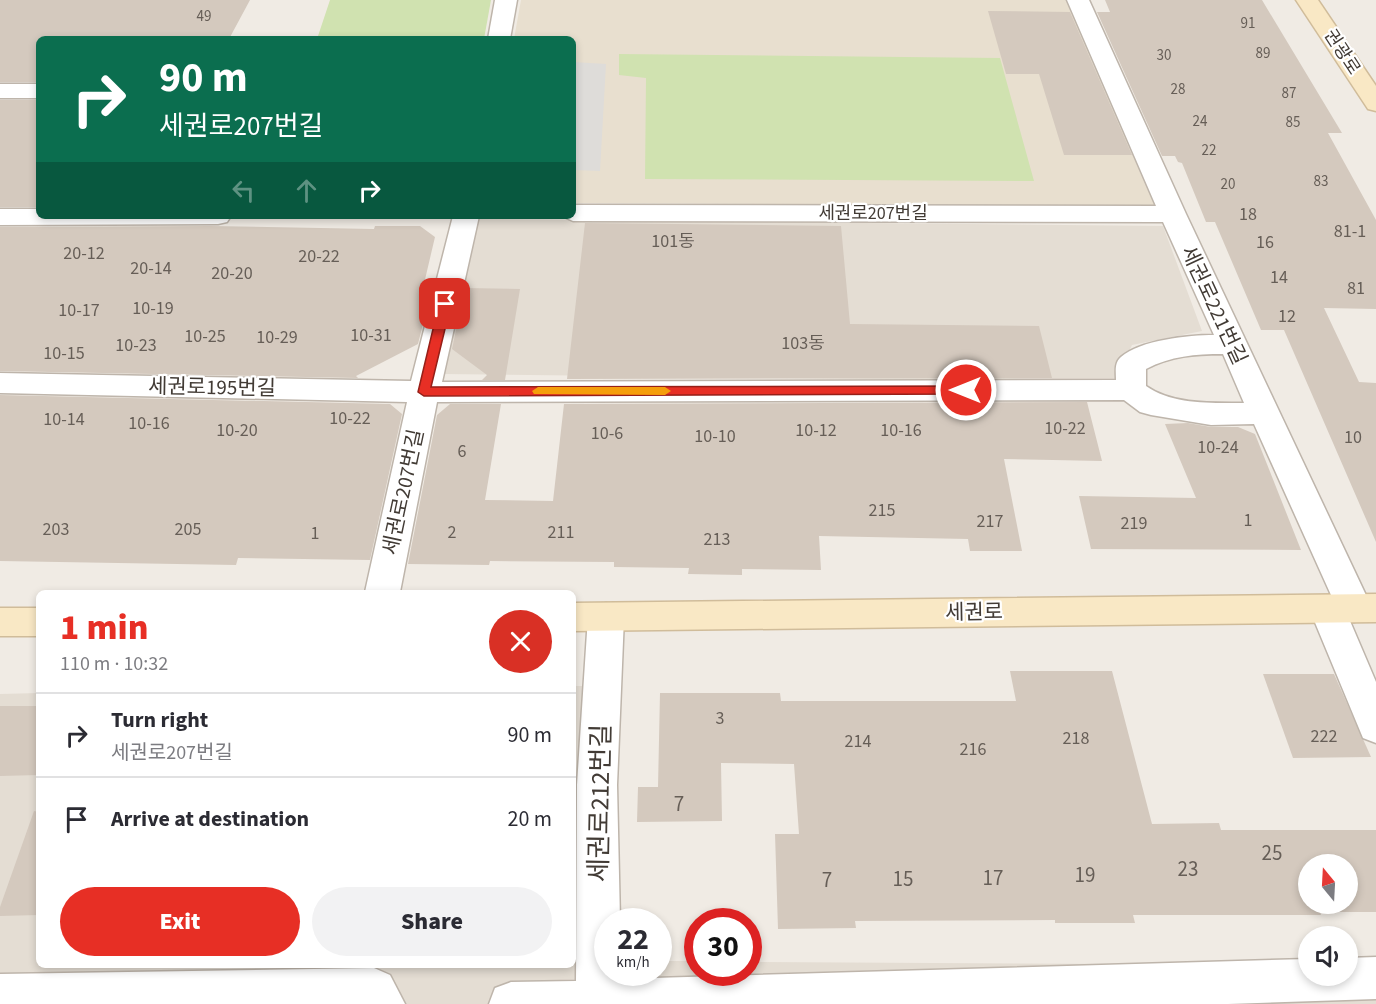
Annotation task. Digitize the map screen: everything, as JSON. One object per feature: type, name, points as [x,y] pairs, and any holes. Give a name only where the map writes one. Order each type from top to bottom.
[{"type":"street","points":[[500,36],[506,0]]},
{"type":"street","name":"세권로221번길","points":[[1078,0],[1352,608],[1376,727]]},
{"type":"street","name":"권광로","points":[[1307,0],[1376,104]]},
{"type":"street","points":[[0,91],[36,91]]},
{"type":"street","name":"세권로207번길","points":[[576,213],[1173,213]]},
{"type":"street","points":[[0,218],[36,218]]},
{"type":"street","name":"세권로207번길","points":[[382,590],[424,392],[465,219]]},
{"type":"street","points":[[1131,390],[1131,364],[1154,351],[1191,344],[1233,345]]},
{"type":"street","name":"세권로195번길","points":[[0,383],[424,392]]},
{"type":"street","points":[[424,392],[1131,390],[1151,405],[1211,414],[1264,413]]},
{"type":"street","name":"세권로","points":[[589,617],[1352,608]]},
{"type":"street","name":"세권로212번길","points":[[589,617],[597,785],[598,961],[596,1002]]},
{"type":"street","points":[[0,622],[36,622]]},
{"type":"street","points":[[511,1004],[1376,978]]},
{"type":"street","points":[[0,996],[374,990],[383,1004]]},
{"type":"shaded area","points":[[521,0],[1069,0],[1163,206],[576,203],[576,36],[515,36]]},
{"type":"shaded area","points":[[576,62],[606,64],[600,171],[576,170]]},
{"type":"shaded area","points":[[477,219],[1163,226],[1202,331],[1132,345],[1114,382],[443,374]]},
{"type":"shaded area","points":[[576,686],[602,686],[607,908],[594,908],[594,986],[672,986],[672,961],[684,961],[684,986],[762,986],[762,962],[1298,965],[1298,986],[1358,986],[1358,971],[1376,965],[1376,1004],[0,1004],[0,694],[36,693],[36,968],[576,968]]},
{"type":"green space","points":[[330,0],[491,0],[485,36],[318,36]]},
{"type":"green space","points":[[619,54],[1000,58],[1034,181],[645,179],[646,78],[619,75]]},
{"type":"building","points":[[0,0],[250,0],[231,36],[36,36],[36,82],[0,82]]},
{"type":"building","points":[[1105,0],[1262,0],[1342,133],[1328,133],[1376,220],[1376,309],[1324,308],[1359,382],[1376,383],[1376,542],[1284,330],[1261,330],[1215,222],[1206,222],[1182,163],[1178,162],[1175,156],[1162,156],[1097,12],[1110,12]]},
{"type":"building","points":[[988,11],[1070,12],[1132,155],[1064,155],[1039,74],[1006,74]]},
{"type":"building","points":[[0,100],[36,100],[36,207],[0,207]]},
{"type":"building","points":[[585,223],[841,226],[850,324],[1039,326],[1052,378],[567,379]]},
{"type":"building","points":[[210,226],[374,229],[375,226],[420,226],[435,237],[423,288],[432,288],[418,344],[356,376],[358,378],[0,371],[0,227]]},
{"type":"building","points":[[465,288],[520,289],[505,380],[482,380],[487,375],[452,349]]},
{"type":"building","points":[[0,395],[390,404],[402,414],[370,560],[238,558],[236,565],[0,561]]},
{"type":"building","points":[[1087,402],[1102,461],[1004,459],[1022,551],[970,551],[968,539],[819,536],[821,570],[742,569],[742,575],[688,574],[689,568],[614,567],[614,562],[490,561],[489,565],[408,564],[437,415],[450,404],[501,404],[485,500],[553,501],[564,404]]},
{"type":"building","points":[[1188,423],[1211,427],[1238,427],[1255,434],[1301,550],[1091,549],[1079,496],[1196,498],[1165,424]]},
{"type":"building","points":[[1010,671],[1112,671],[1152,824],[1219,823],[1221,830],[1376,830],[1376,912],[1358,912],[1358,854],[1298,854],[1298,914],[1321,915],[1133,915],[1135,923],[1055,923],[1055,920],[855,921],[856,928],[778,929],[775,834],[799,834],[794,764],[721,763],[722,821],[637,822],[638,787],[658,787],[660,693],[780,693],[781,701],[1016,701]]},
{"type":"building","points":[[1263,674],[1334,674],[1371,757],[1293,758]]},
{"type":"building","points":[[0,706],[36,706],[36,775],[0,776]]},
{"type":"building","points":[[34,811],[36,811],[36,915],[0,916],[0,907]]},
{"type":"slow traffic","points":[[538,391],[665,391]]},
{"type":"route","points":[[445,304],[424,392],[966,390]]}]
